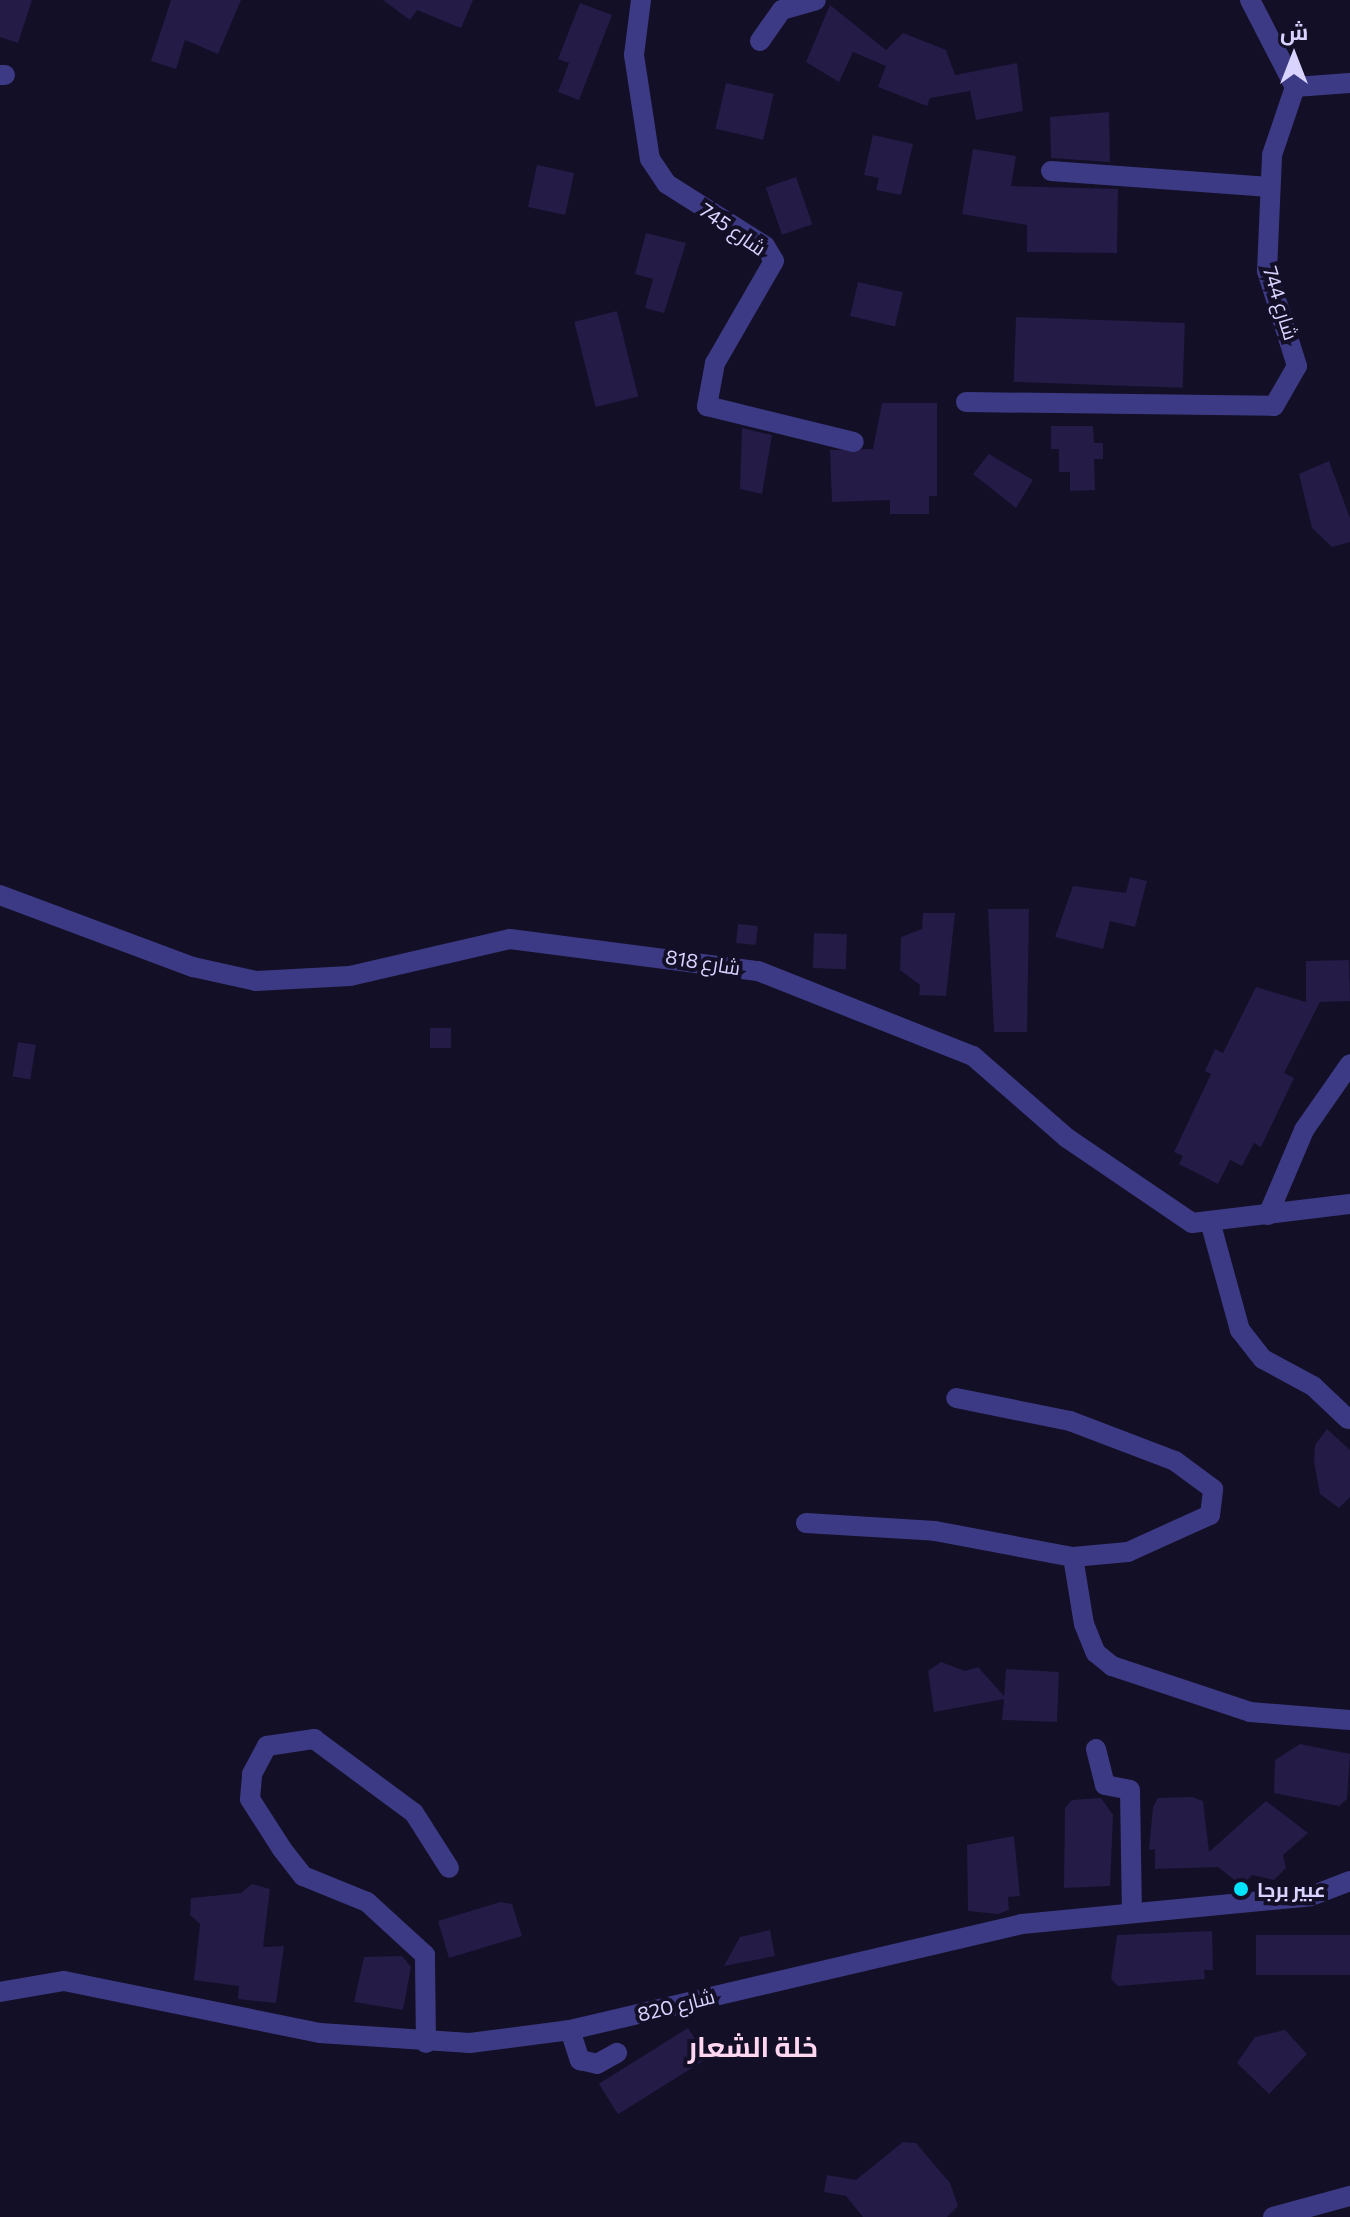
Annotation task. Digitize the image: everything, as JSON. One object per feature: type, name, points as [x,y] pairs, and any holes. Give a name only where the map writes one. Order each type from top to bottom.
[{"type":"street","name":"شارع 745","points":[[641,0],[634,55],[650,159],[667,184],[765,246],[774,261],[715,363],[707,406],[854,442]]},
{"type":"street","points":[[760,41],[782,10],[816,0]]},
{"type":"street","points":[[1250,0],[1295,87],[1350,83]]},
{"type":"street","name":"شارع 744","points":[[966,402],[1274,406],[1297,366],[1267,271],[1269,187],[1295,87]]},
{"type":"street","points":[[1051,171],[1269,187]]},
{"type":"street","name":"شارع 818","points":[[0,895],[193,967],[256,981],[350,976],[510,939],[758,971],[973,1056],[1067,1138],[1192,1223],[1211,1225]]},
{"type":"street","points":[[1268,1215],[1304,1130],[1350,1064]]},
{"type":"street","points":[[1348,1419],[1313,1386],[1263,1359],[1240,1330],[1211,1225],[1350,1204]]},
{"type":"street","points":[[806,1523],[935,1531],[1073,1557],[1128,1552],[1172,1538],[1210,1515],[1213,1489],[1127,1440],[956,1398]]},
{"type":"street","points":[[1073,1557],[1084,1624],[1096,1653],[1112,1666],[1250,1712],[1350,1720]]},
{"type":"street","points":[[426,2043],[425,1955],[367,1902],[303,1876],[282,1849],[250,1799],[252,1774],[267,1746],[314,1739],[414,1813],[449,1868]]},
{"type":"street","points":[[1096,1749],[1105,1785],[1130,1790],[1132,1912]]},
{"type":"street","name":"شارع 820","points":[[0,1992],[64,1981],[320,2033],[426,2043],[570,2030],[931,1941],[1132,1912],[1311,1896],[1350,1881]]},
{"type":"street","points":[[570,2030],[580,2060],[597,2064],[617,2053]]},
{"type":"street","points":[[1273,2217],[1350,2196]]},
{"type":"building","points":[[0,0],[32,0],[18,43],[0,37]]},
{"type":"building","points":[[171,0],[241,0],[218,54],[185,40],[176,69],[151,61]]},
{"type":"building","points":[[383,0],[473,0],[461,28],[417,10],[410,20]]},
{"type":"building","points":[[580,3],[612,15],[579,100],[558,92],[569,63],[558,59]]},
{"type":"building","points":[[830,5],[886,50],[903,33],[946,50],[955,75],[1017,63],[1023,111],[976,120],[970,91],[930,98],[927,106],[878,87],[886,66],[853,52],[839,82],[806,62]]},
{"type":"building","points":[[726,83],[774,94],[763,140],[715,129]]},
{"type":"building","points":[[1109,112],[1110,162],[1051,158],[1050,117]]},
{"type":"building","points":[[873,135],[913,144],[901,195],[876,190],[879,178],[864,175]]},
{"type":"building","points":[[973,149],[1016,156],[1011,186],[1118,189],[1117,253],[1027,252],[1027,225],[962,214]]},
{"type":"building","points":[[537,165],[574,173],[565,215],[528,207]]},
{"type":"building","points":[[796,177],[812,224],[782,235],[766,187]]},
{"type":"building","points":[[646,233],[686,243],[664,313],[645,308],[653,279],[635,274]]},
{"type":"building","points":[[858,282],[903,292],[895,326],[850,316]]},
{"type":"building","points":[[617,311],[638,396],[596,407],[574,322]]},
{"type":"building","points":[[1016,317],[1185,323],[1183,388],[1014,382]]},
{"type":"building","points":[[882,403],[937,403],[937,496],[929,496],[929,514],[890,514],[890,500],[832,502],[830,450],[873,449]]},
{"type":"building","points":[[1051,426],[1093,426],[1094,443],[1103,443],[1103,459],[1094,459],[1095,490],[1070,491],[1070,472],[1059,472],[1059,449],[1051,449]]},
{"type":"building","points":[[742,428],[772,435],[762,494],[740,489]]},
{"type":"building","points":[[989,454],[1033,480],[1016,508],[973,474]]},
{"type":"building","points":[[1329,461],[1350,518],[1350,542],[1332,547],[1312,528],[1299,474]]},
{"type":"building","points":[[1130,877],[1147,881],[1135,927],[1110,921],[1103,949],[1055,937],[1073,886],[1126,893]]},
{"type":"building","points":[[988,909],[1029,909],[1027,1032],[994,1032]]},
{"type":"building","points":[[923,913],[955,913],[946,996],[919,995],[920,985],[900,970],[901,937],[922,929]]},
{"type":"building","points":[[738,924],[758,926],[756,945],[736,943]]},
{"type":"building","points":[[814,933],[847,934],[846,969],[813,968]]},
{"type":"building","points":[[1349,960],[1350,1001],[1320,1002],[1284,1073],[1294,1078],[1261,1147],[1254,1143],[1242,1166],[1230,1160],[1218,1184],[1179,1164],[1183,1156],[1174,1152],[1211,1074],[1205,1071],[1215,1049],[1223,1053],[1256,987],[1306,1002],[1306,961]]},
{"type":"building","points":[[430,1028],[451,1028],[451,1048],[430,1048]]},
{"type":"building","points":[[18,1042],[36,1045],[30,1079],[13,1077]]},
{"type":"building","points":[[1327,1429],[1350,1450],[1350,1497],[1339,1508],[1320,1494],[1314,1462],[1315,1445]]},
{"type":"building","points":[[941,1662],[965,1671],[978,1667],[1004,1696],[1006,1669],[1059,1672],[1057,1722],[1002,1720],[1004,1699],[934,1712],[928,1671]]},
{"type":"building","points":[[1300,1744],[1350,1754],[1347,1799],[1339,1806],[1274,1793],[1275,1760]]},
{"type":"building","points":[[1192,1797],[1203,1801],[1209,1852],[1266,1801],[1308,1833],[1283,1855],[1286,1868],[1274,1880],[1252,1875],[1242,1886],[1218,1867],[1155,1869],[1155,1849],[1149,1850],[1153,1807],[1158,1798]]},
{"type":"building","points":[[1101,1798],[1113,1815],[1110,1886],[1064,1888],[1065,1808],[1072,1800]]},
{"type":"building","points":[[1014,1836],[1020,1896],[1008,1897],[1009,1910],[998,1914],[968,1911],[967,1845]]},
{"type":"building","points":[[252,1884],[270,1889],[263,1947],[284,1946],[276,2003],[238,1999],[239,1986],[194,1980],[200,1924],[190,1915],[191,1898],[241,1893]]},
{"type":"building","points":[[500,1902],[512,1904],[522,1936],[449,1958],[438,1921]]},
{"type":"building","points":[[770,1930],[775,1956],[724,1966],[740,1937]]},
{"type":"building","points":[[1212,1931],[1213,1970],[1204,1970],[1205,1979],[1118,1986],[1111,1979],[1117,1935]]},
{"type":"building","points":[[1256,1935],[1350,1935],[1350,1975],[1256,1975]]},
{"type":"building","points":[[402,1956],[411,1967],[403,2010],[354,2002],[364,1957]]},
{"type":"building","points":[[688,2028],[707,2059],[618,2114],[599,2084]]},
{"type":"building","points":[[1285,2030],[1307,2054],[1269,2094],[1237,2063],[1255,2037]]},
{"type":"building","points":[[903,2142],[916,2143],[950,2183],[958,2206],[947,2217],[863,2217],[846,2196],[824,2192],[827,2175],[856,2180]]},
{"type":"place","name":"عبير برجا","points":[[1241,1889]]},
{"type":"district","name":"خلة الشعار","points":[[753,2046]]}]
